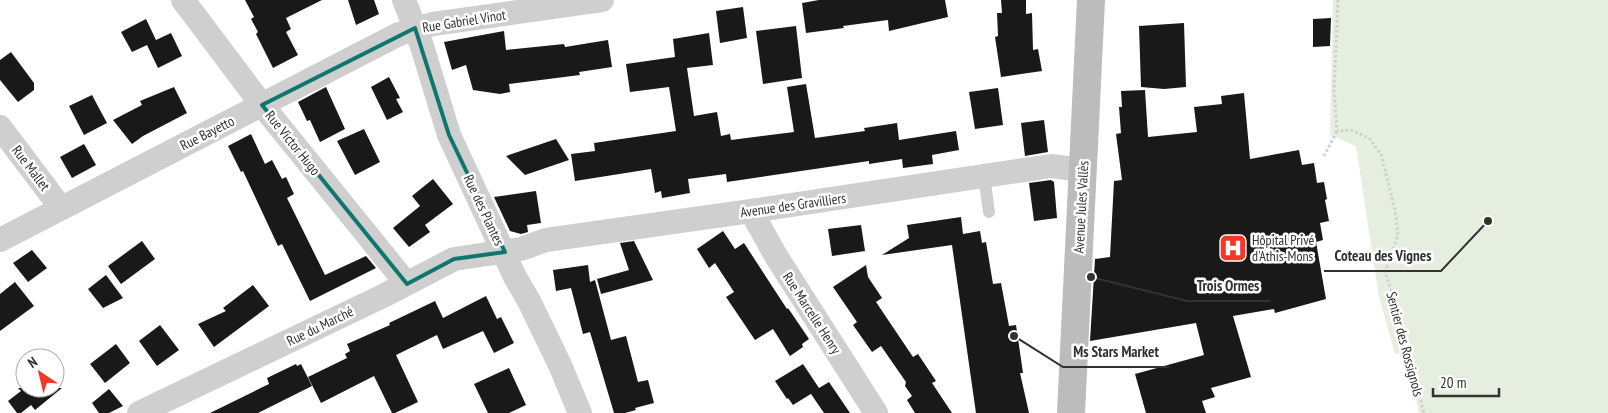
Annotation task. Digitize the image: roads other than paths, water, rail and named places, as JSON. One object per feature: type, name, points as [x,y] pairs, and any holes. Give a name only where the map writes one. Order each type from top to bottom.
[{"type":"main road","name":"Avenue Jules Vallès","points":[[1071,413],[1091,0]]},
{"type":"street","name":"Rue Victor Hugo","points":[[183,0],[262,105],[407,284]]},
{"type":"street","name":"Rue des Plantes","points":[[404,0],[415,28],[449,135],[515,276],[560,365],[580,413]]},
{"type":"street","name":"Rue Gabriel Vinot","points":[[415,28],[602,0]]},
{"type":"street","name":"Rue Bayetto","points":[[0,240],[399,34],[415,28]]},
{"type":"street","name":"Rue Mallet","points":[[0,127],[61,208]]},
{"type":"street","name":"Avenue des Gravilliers","points":[[504,252],[521,249],[546,240],[751,212],[1051,166],[1083,170]]},
{"type":"street","name":"Rue Marcelle Henry","points":[[751,212],[776,256],[876,413]]},
{"type":"street","name":"Rue du Marché","points":[[139,413],[407,284],[454,259],[504,252]]},
{"type":"lane","points":[[984,176],[989,212]]},
{"type":"place","name":"Coteau des Vignes","points":[[1488,221]]},
{"type":"place","name":"Hôpital Privé d'Athis-Mons","points":[[1233,248]]},
{"type":"place","name":"Trois Ormes","points":[[1091,277]]},
{"type":"place","name":"Ms Stars Market","points":[[1014,336]]}]
